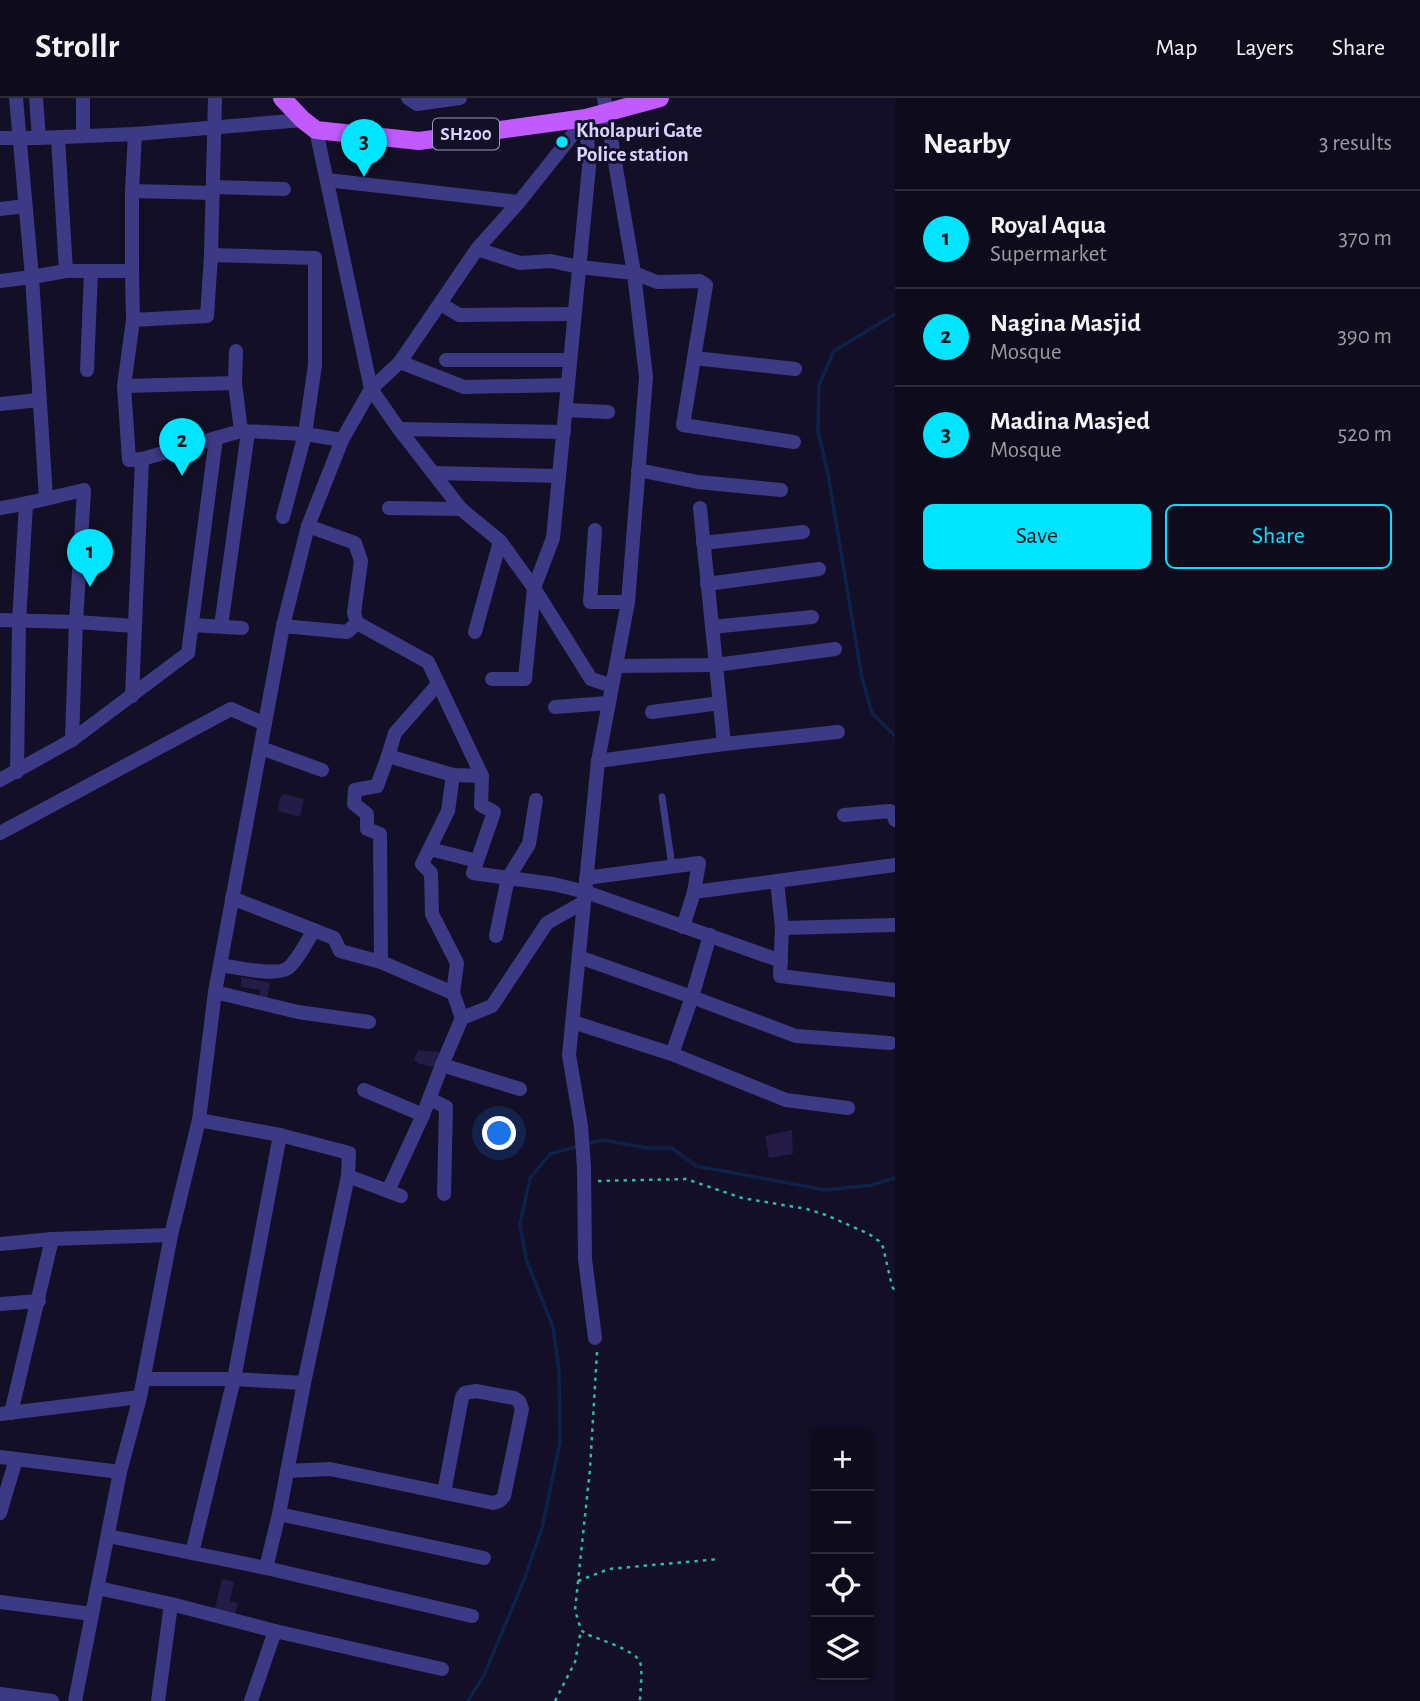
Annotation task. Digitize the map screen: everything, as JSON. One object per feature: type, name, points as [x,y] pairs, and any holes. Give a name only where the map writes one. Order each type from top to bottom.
[{"type":"main road","points":[[282,98],[309,125]]},
{"type":"main road","name":"SH200","points":[[309,125],[419,141],[586,118],[605,105],[660,98]]},
{"type":"street","points":[[16,98],[32,277],[46,498]]},
{"type":"street","points":[[36,98],[39,138]]},
{"type":"street","points":[[83,98],[83,135]]},
{"type":"street","points":[[133,320],[207,316],[215,98]]},
{"type":"street","points":[[408,98],[417,104],[460,98]]},
{"type":"street","points":[[595,1338],[585,1259],[581,1131],[569,1055],[598,761],[628,602],[646,377],[634,273],[605,105]]},
{"type":"street","points":[[75,1701],[120,1472],[140,1397],[171,1236],[199,1120],[215,992],[232,898],[282,626],[308,526],[342,440],[370,388],[400,362],[477,249],[519,202],[586,118]]},
{"type":"street","points":[[492,679],[525,679],[534,588],[553,538],[589,167],[586,118]]},
{"type":"street","points":[[0,138],[58,138],[309,125],[327,180],[370,388],[461,509],[500,541],[534,588],[591,679],[612,686]]},
{"type":"street","points":[[135,134],[132,191],[133,320],[124,386],[129,460],[142,459],[245,431],[305,434],[342,440]]},
{"type":"street","points":[[58,138],[66,271]]},
{"type":"street","points":[[327,180],[519,202]]},
{"type":"street","points":[[132,191],[284,189]]},
{"type":"street","points":[[0,209],[25,206]]},
{"type":"street","points":[[477,249],[520,263],[551,261],[634,273],[657,282],[700,281],[706,285],[683,425],[794,442]]},
{"type":"street","points":[[211,255],[315,258],[315,365],[305,434],[283,517]]},
{"type":"street","points":[[0,281],[66,271],[132,271]]},
{"type":"street","points":[[87,370],[91,271]]},
{"type":"street","points":[[441,304],[459,316],[574,314]]},
{"type":"street","points":[[221,626],[245,431],[235,383],[236,351]]},
{"type":"street","points":[[694,358],[795,369]]},
{"type":"street","points":[[446,360],[570,360]]},
{"type":"street","points":[[400,362],[464,387],[568,385]]},
{"type":"street","points":[[124,386],[235,383]]},
{"type":"street","points":[[0,404],[39,400]]},
{"type":"street","points":[[566,410],[608,412]]},
{"type":"street","points":[[399,429],[564,432]]},
{"type":"street","points":[[0,780],[72,740],[188,653],[216,438]]},
{"type":"street","points":[[132,696],[142,459]]},
{"type":"street","points":[[638,470],[698,482],[781,490]]},
{"type":"street","points":[[433,474],[559,476]]},
{"type":"street","points":[[0,508],[84,490],[72,740]]},
{"type":"street","points":[[17,772],[19,621],[26,504]]},
{"type":"street","points":[[389,508],[461,509]]},
{"type":"street","points":[[700,508],[723,744]]},
{"type":"street","points":[[308,526],[355,543],[361,561],[354,613],[357,622],[428,662],[482,776],[481,805],[494,812],[473,873],[585,891],[781,961]]},
{"type":"street","points":[[594,530],[590,602],[628,602]]},
{"type":"street","points":[[704,543],[803,532]]},
{"type":"street","points":[[475,632],[500,541]]},
{"type":"street","points":[[708,584],[818,569]]},
{"type":"street","points":[[712,627],[812,617]]},
{"type":"street","points":[[0,620],[135,626]]},
{"type":"street","points":[[282,626],[346,632],[357,622]]},
{"type":"street","points":[[192,625],[242,628]]},
{"type":"street","points":[[617,666],[716,666],[835,649]]},
{"type":"street","points":[[381,962],[380,834],[367,829],[367,814],[354,804],[355,790],[377,786],[395,733],[438,684]]},
{"type":"street","points":[[652,712],[720,703]]},
{"type":"street","points":[[555,707],[608,704]]},
{"type":"street","points":[[0,833],[231,709],[265,724]]},
{"type":"street","points":[[598,761],[838,732]]},
{"type":"street","points":[[261,748],[322,770]]},
{"type":"street","points":[[388,756],[453,775],[482,776]]},
{"type":"street","points":[[348,1176],[394,1194],[462,1018],[453,993],[457,963],[432,914],[431,873],[422,863],[449,811],[453,775]]},
{"type":"street","points":[[496,936],[508,878],[529,844],[536,800]]},
{"type":"street","points":[[844,815],[890,811],[895,820]]},
{"type":"street","points":[[430,849],[477,861]]},
{"type":"street","points":[[462,1018],[492,1006],[547,923],[585,891],[672,866],[699,863],[695,892],[683,927]]},
{"type":"street","points":[[695,892],[895,865]]},
{"type":"street","points":[[777,881],[782,928],[780,976],[895,990]]},
{"type":"street","points":[[232,898],[334,938],[340,951],[381,962],[453,993]]},
{"type":"street","points":[[782,928],[895,925]]},
{"type":"street","points":[[220,965],[276,972],[286,970],[314,930]]},
{"type":"street","points":[[671,1054],[692,997],[710,935]]},
{"type":"street","points":[[579,957],[796,1035],[890,1043]]},
{"type":"street","points":[[215,992],[298,1012],[369,1022]]},
{"type":"street","points":[[573,1022],[671,1054],[786,1100],[848,1108]]},
{"type":"street","points":[[442,1065],[520,1089]]},
{"type":"street","points":[[365,1090],[423,1115]]},
{"type":"street","points":[[430,1099],[446,1107],[444,1194]]},
{"type":"street","points":[[199,1120],[280,1135],[349,1153],[348,1176],[267,1568]]},
{"type":"street","points":[[192,1553],[234,1378],[280,1135]]},
{"type":"street","points":[[0,1244],[171,1236]]},
{"type":"street","points":[[52,1240],[39,1301],[5,1413],[140,1397]]},
{"type":"street","points":[[0,1304],[39,1301]]},
{"type":"street","points":[[144,1379],[234,1378],[304,1383]]},
{"type":"street","points":[[286,1471],[330,1469],[444,1493],[493,1503],[502,1500],[504,1496],[522,1409],[519,1401],[476,1391],[465,1393],[460,1404],[444,1493]]},
{"type":"street","points":[[0,1457],[120,1472]]},
{"type":"street","points":[[0,1513],[16,1459]]},
{"type":"street","points":[[279,1514],[484,1558]]},
{"type":"street","points":[[108,1536],[267,1568],[472,1616]]},
{"type":"street","points":[[97,1588],[442,1669]]},
{"type":"street","points":[[0,1602],[92,1614]]},
{"type":"street","points":[[158,1701],[171,1604]]},
{"type":"street","points":[[251,1701],[275,1631]]},
{"type":"street","points":[[0,1694],[52,1701]]},
{"type":"lane","points":[[662,797],[672,866]]},
{"type":"path","points":[[584,1181],[686,1179],[742,1198],[807,1209],[826,1215],[879,1241],[895,1292]]},
{"type":"path","points":[[555,1701],[575,1662],[581,1630],[575,1609],[590,1469],[598,1355],[595,1338]]},
{"type":"path","points":[[578,1581],[609,1569],[719,1559]]},
{"type":"path","points":[[581,1630],[636,1657],[641,1667],[640,1701]]},
{"type":"building","points":[[284,794],[304,799],[300,817],[278,811],[280,798]]},
{"type":"building","points":[[241,977],[270,983],[266,1003],[259,1001],[260,990],[241,987]]},
{"type":"building","points":[[418,1050],[439,1052],[438,1068],[414,1060]]},
{"type":"building","points":[[792,1130],[793,1154],[769,1158],[765,1136]]},
{"type":"building","points":[[222,1579],[234,1582],[230,1601],[238,1603],[234,1618],[214,1612]]},
{"type":"waterway","points":[[895,314],[834,351],[819,385],[818,431],[828,474],[862,678],[872,713],[895,736]]},
{"type":"waterway","points":[[586,1144],[602,1140],[648,1148],[672,1148],[696,1166],[826,1190],[872,1185],[895,1178]]},
{"type":"waterway","points":[[468,1701],[484,1675],[524,1580],[542,1528],[560,1442],[559,1372],[553,1327],[526,1259],[520,1224],[530,1178],[550,1154],[579,1146]]},
{"type":"place","name":"Kholapuri Gate Police station","points":[[562,142]]},
{"type":"place","name":"Madina Masjed","points":[[364,177]]},
{"type":"place","name":"Nagina Masjid","points":[[182,476]]},
{"type":"place","name":"Royal Aqua","points":[[90,587]]}]
